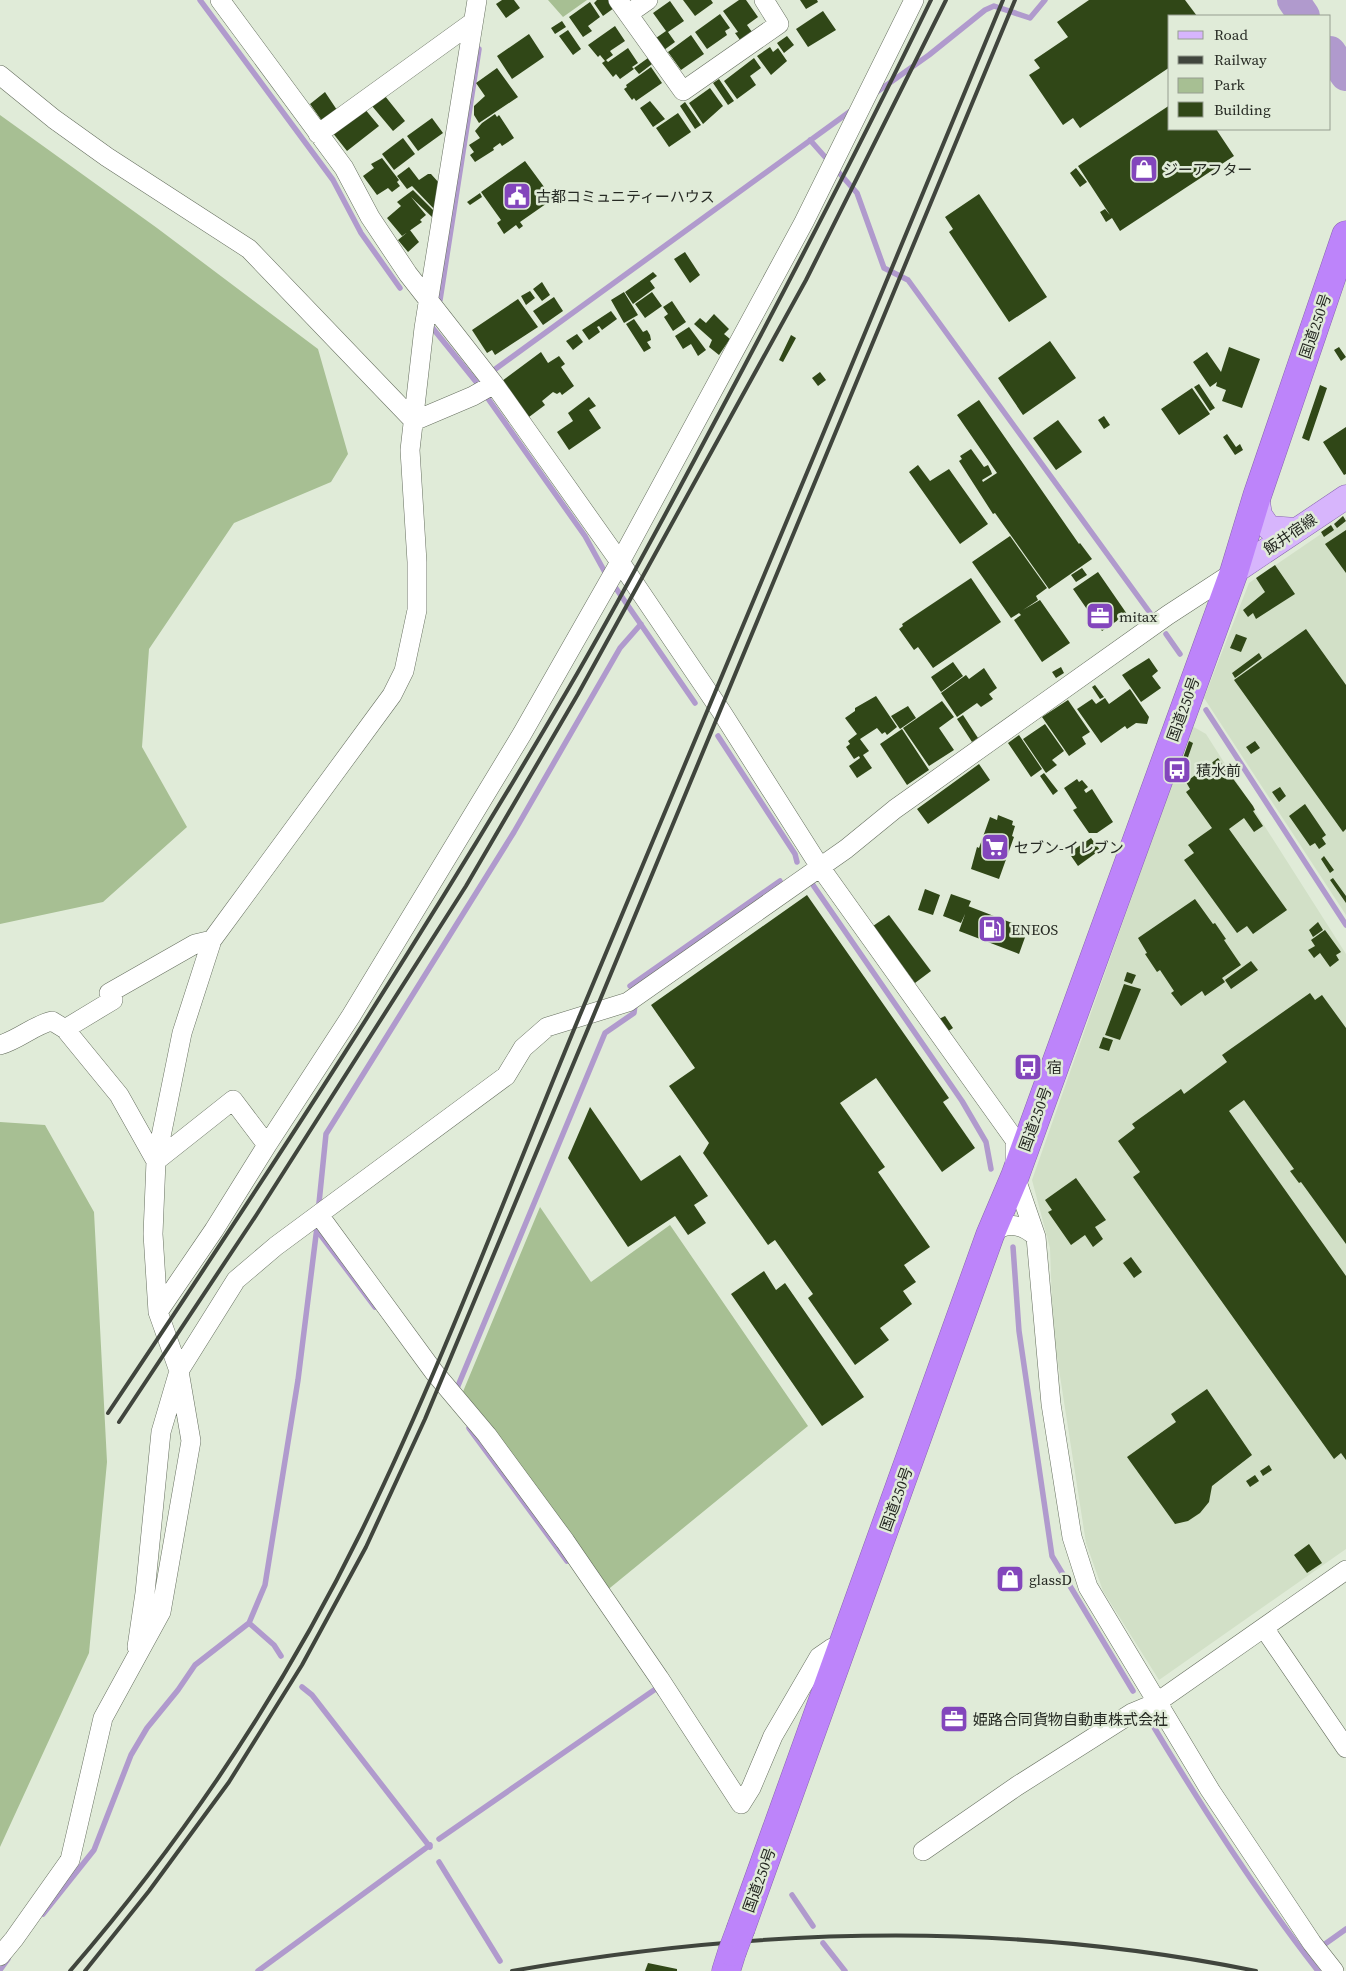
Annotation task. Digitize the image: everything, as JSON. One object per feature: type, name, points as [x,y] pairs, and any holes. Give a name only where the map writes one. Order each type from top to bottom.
[{"type":"highway","name":"国道250号","points":[[733,1950],[990,1235],[1015,1176],[1234,572],[1257,496],[1346,235]]},
{"type":"main road","points":[[1257,496],[1260,515],[1269,528],[1296,530]]},
{"type":"main road","name":"飯井宿線","points":[[1234,572],[1346,497]]},
{"type":"street","points":[[220,0],[344,168],[370,217],[408,274],[429,300],[487,389],[614,573],[721,711],[820,867],[1015,1140],[1015,1176],[1036,1237],[1051,1404],[1072,1537],[1088,1587],[1210,1790],[1312,1943],[1335,1968]]},
{"type":"street","points":[[0,1956],[70,1860],[103,1718],[161,1612],[191,1440],[179,1371],[158,1312],[154,1234],[156,1161],[182,1033],[212,940],[392,695],[404,670],[417,610],[417,562],[410,465],[414,421],[429,300],[476,0]]},
{"type":"street","points":[[648,0],[623,7],[683,92],[779,24],[764,0]]},
{"type":"street","points":[[158,1312],[214,1230],[263,1141],[351,1016],[445,863],[614,573],[832,166],[914,0]]},
{"type":"street","points":[[318,134],[473,22]]},
{"type":"street","points":[[0,75],[54,119],[107,157],[249,249],[414,421]]},
{"type":"street","points":[[414,421],[487,389]]},
{"type":"street","points":[[134,1661],[145,1593],[162,1432],[179,1371],[236,1280],[276,1246],[506,1076],[523,1048],[547,1027],[628,1002],[820,867],[895,809],[1168,615],[1234,572]]},
{"type":"street","points":[[64,1029],[113,1000],[109,993],[195,944],[212,940]]},
{"type":"street","points":[[0,1045],[17,1040],[42,1023],[52,1021],[64,1029],[119,1095],[156,1161]]},
{"type":"street","points":[[156,1161],[233,1100],[263,1141]]},
{"type":"street","points":[[319,1215],[454,1396],[487,1435],[565,1541],[660,1678],[741,1804],[751,1788],[773,1736],[819,1657],[832,1648],[842,1650]]},
{"type":"street","points":[[990,1235],[997,1228],[1005,1224],[1028,1229],[1036,1237]]},
{"type":"street","points":[[923,1851],[1017,1786],[1132,1713],[1156,1703],[1346,1570]]},
{"type":"street","points":[[1264,1628],[1346,1748]]},
{"type":"shaded area","points":[[1346,517],[1346,915],[1204,698],[1249,583]]},
{"type":"shaded area","points":[[1192,726],[1206,734],[1346,954],[1346,1549],[1159,1680],[1103,1591],[1086,1543],[1053,1331],[1050,1248],[1032,1180]]},
{"type":"green space","points":[[548,0],[587,0],[563,17]]},
{"type":"green space","points":[[0,115],[157,228],[318,349],[348,454],[331,482],[234,523],[149,649],[142,747],[187,827],[103,902],[0,924]]},
{"type":"green space","points":[[0,1122],[45,1125],[94,1212],[107,1462],[89,1653],[0,1847]]},
{"type":"green space","points":[[540,1207],[591,1282],[670,1225],[808,1426],[605,1592],[462,1394]]},
{"type":"building","points":[[502,0],[514,0],[520,8],[506,18],[496,4]]},
{"type":"building","points":[[597,0],[608,0],[614,8],[603,16],[594,3]]},
{"type":"building","points":[[683,0],[711,0],[713,3],[695,16]]},
{"type":"building","points":[[739,0],[746,0],[758,17],[747,25],[752,32],[740,40],[735,33],[738,32],[723,11]]},
{"type":"building","points":[[800,0],[817,0],[818,2],[806,9]]},
{"type":"building","points":[[1089,0],[1185,0],[1196,15],[1168,15],[1168,68],[1080,128],[1073,118],[1063,125],[1029,75],[1040,68],[1034,60],[1068,37],[1057,22]]},
{"type":"building","points":[[670,1],[684,21],[668,32],[675,42],[664,50],[656,38],[666,31],[653,13]]},
{"type":"building","points":[[590,2],[600,17],[588,26],[592,31],[583,37],[569,17]]},
{"type":"building","points":[[823,11],[836,30],[808,47],[796,29]]},
{"type":"building","points":[[720,14],[730,28],[725,31],[727,35],[707,49],[695,32]]},
{"type":"building","points":[[562,21],[566,27],[555,34],[551,28]]},
{"type":"building","points":[[615,26],[625,41],[610,51],[613,55],[606,60],[608,62],[628,48],[638,63],[632,67],[634,69],[620,79],[616,74],[613,77],[602,63],[605,61],[600,55],[598,57],[588,45]]},
{"type":"building","points":[[568,30],[581,49],[573,55],[559,36]]},
{"type":"building","points":[[529,34],[544,57],[512,79],[497,56]]},
{"type":"building","points":[[691,35],[704,54],[681,70],[668,52]]},
{"type":"building","points":[[787,36],[794,45],[784,53],[777,43]]},
{"type":"building","points":[[770,47],[773,52],[778,48],[787,61],[771,75],[757,56]]},
{"type":"building","points":[[648,58],[652,64],[639,74],[634,68]]},
{"type":"building","points":[[754,58],[761,68],[750,76],[756,85],[737,99],[724,81]]},
{"type":"building","points":[[651,67],[662,83],[636,101],[634,98],[632,100],[624,89],[627,87],[626,85]]},
{"type":"building","points":[[497,68],[518,97],[479,123],[474,115],[474,106],[485,96],[476,83]]},
{"type":"building","points":[[719,79],[734,101],[728,105],[713,83]]},
{"type":"building","points":[[710,88],[723,106],[703,124],[689,103]]},
{"type":"building","points":[[325,92],[337,110],[322,121],[310,104]]},
{"type":"building","points":[[385,96],[405,121],[393,131],[372,106]]},
{"type":"building","points":[[650,101],[665,119],[653,127],[640,108]]},
{"type":"building","points":[[685,102],[701,125],[695,129],[680,106]]},
{"type":"building","points":[[1168,106],[1168,130],[1217,130],[1234,156],[1120,231],[1112,218],[1106,222],[1100,212],[1105,209],[1110,215],[1078,166]]},
{"type":"building","points":[[364,108],[379,126],[347,151],[332,132]]},
{"type":"building","points":[[678,113],[691,132],[669,147],[656,128]]},
{"type":"building","points":[[495,114],[497,117],[499,115],[514,138],[502,146],[500,143],[493,148],[494,150],[475,162],[470,155],[474,152],[469,145],[480,138],[475,131],[482,123]]},
{"type":"building","points":[[432,118],[443,133],[418,151],[407,136]]},
{"type":"building","points":[[403,138],[415,154],[394,170],[382,154]]},
{"type":"building","points":[[382,158],[399,180],[397,182],[400,186],[392,192],[388,188],[377,195],[363,176],[374,168],[371,164]]},
{"type":"building","name":"古都コミュニティーハウス","points":[[525,161],[553,199],[520,222],[523,226],[519,229],[516,225],[504,234],[497,223],[501,220],[481,192]]},
{"type":"building","points":[[409,167],[419,180],[431,174],[440,184],[435,210],[412,186],[407,189],[397,176]]},
{"type":"building","points":[[1076,168],[1087,182],[1080,187],[1070,173]]},
{"type":"building","points":[[413,190],[436,213],[432,217],[411,197],[426,215],[420,220],[422,222],[402,236],[387,218],[401,206],[397,202]]},
{"type":"building","points":[[480,193],[482,197],[470,205],[467,202]]},
{"type":"building","points":[[979,194],[1047,297],[1009,322],[949,232],[953,229],[945,217]]},
{"type":"building","points":[[410,230],[419,242],[408,252],[398,240]]},
{"type":"building","points":[[685,252],[700,275],[690,283],[674,259]]},
{"type":"building","points":[[653,272],[657,276],[650,281],[655,288],[633,304],[625,292]]},
{"type":"building","points":[[542,282],[550,295],[542,301],[533,289]]},
{"type":"building","points":[[530,291],[535,298],[526,305],[521,296]]},
{"type":"building","points":[[624,292],[638,315],[624,323],[611,300]]},
{"type":"building","points":[[652,292],[662,306],[645,318],[635,304]]},
{"type":"building","points":[[554,297],[563,311],[543,325],[533,311]]},
{"type":"building","points":[[518,299],[538,327],[495,355],[492,350],[487,353],[472,330]]},
{"type":"building","points":[[672,301],[686,322],[673,331],[664,317],[668,314],[663,307]]},
{"type":"building","points":[[611,311],[617,319],[602,330],[599,326],[597,327],[600,332],[589,340],[582,330]]},
{"type":"building","points":[[714,314],[729,329],[724,334],[730,339],[719,355],[709,347],[712,340],[694,324],[700,318],[706,323]]},
{"type":"building","points":[[634,319],[643,332],[647,330],[650,335],[651,340],[647,342],[651,348],[644,352],[626,324]]},
{"type":"building","points":[[689,327],[706,350],[698,356],[691,344],[683,349],[675,336]]},
{"type":"building","points":[[577,334],[583,342],[573,350],[566,341]]},
{"type":"building","points":[[791,335],[796,338],[783,362],[779,360]]},
{"type":"building","points":[[1050,341],[1076,378],[1023,415],[998,378]]},
{"type":"building","points":[[1229,347],[1260,359],[1242,408],[1222,401],[1226,390],[1216,386],[1217,382],[1210,387],[1193,362],[1207,352],[1221,372]]},
{"type":"building","points":[[1339,347],[1346,357],[1341,361],[1334,350]]},
{"type":"building","points":[[541,352],[548,363],[559,356],[565,364],[561,367],[574,386],[562,395],[560,392],[557,394],[553,392],[542,401],[545,405],[529,417],[502,381]]},
{"type":"building","points":[[820,372],[826,380],[818,386],[812,378]]},
{"type":"building","points":[[1199,384],[1215,408],[1210,411],[1194,387]]},
{"type":"building","points":[[1320,385],[1327,388],[1309,441],[1302,438]]},
{"type":"building","points":[[1192,388],[1210,414],[1179,435],[1161,409]]},
{"type":"building","points":[[589,397],[596,406],[589,410],[601,428],[569,450],[557,432],[573,421],[568,413]]},
{"type":"building","points":[[979,400],[1079,544],[1092,559],[1049,589],[995,513],[993,514],[959,461],[962,459],[960,456],[971,449],[984,467],[988,465],[991,471],[992,474],[982,480],[983,482],[997,473],[957,415]]},
{"type":"building","points":[[1104,416],[1110,425],[1104,429],[1098,420]]},
{"type":"building","points":[[1058,420],[1082,452],[1056,470],[1033,438]]},
{"type":"building","points":[[1346,427],[1346,474],[1344,475],[1323,442]]},
{"type":"building","points":[[1227,434],[1236,447],[1240,444],[1243,450],[1235,455],[1223,437]]},
{"type":"building","points":[[918,465],[930,481],[949,469],[988,524],[960,544],[909,472]]},
{"type":"building","points":[[1343,516],[1346,521],[1337,528],[1334,524]]},
{"type":"building","points":[[1331,525],[1334,530],[1324,537],[1321,532]]},
{"type":"building","points":[[1346,530],[1346,573],[1325,544]]},
{"type":"building","points":[[1010,536],[1047,588],[1036,596],[1038,600],[1023,610],[1040,600],[1070,643],[1042,662],[1014,620],[1021,615],[1019,613],[1011,618],[972,562]]},
{"type":"building","points":[[1275,565],[1295,594],[1256,619],[1253,613],[1248,617],[1243,610],[1265,592],[1256,578]]},
{"type":"building","points":[[1082,568],[1087,575],[1076,582],[1071,575]]},
{"type":"building","points":[[1098,572],[1127,614],[1102,631],[1073,589]]},
{"type":"building","points":[[971,578],[1001,622],[933,668],[918,647],[914,650],[899,629],[903,626],[902,624]]},
{"type":"building","points":[[1306,629],[1346,685],[1346,829],[1343,832],[1234,680]]},
{"type":"building","points":[[1236,634],[1247,638],[1241,652],[1230,648]]},
{"type":"building","points":[[1259,653],[1262,658],[1235,678],[1232,673]]},
{"type":"building","points":[[1149,658],[1158,671],[1152,676],[1161,688],[1141,702],[1122,675]]},
{"type":"building","points":[[953,662],[963,676],[941,692],[931,677]]},
{"type":"building","points":[[1061,667],[1064,673],[1056,678],[1052,672]]},
{"type":"building","points":[[984,668],[997,688],[989,694],[993,699],[981,707],[977,703],[957,717],[941,693],[966,675],[969,679]]},
{"type":"building","points":[[1095,685],[1104,697],[1100,699],[1092,687]]},
{"type":"building","points":[[1130,689],[1149,717],[1147,724],[1136,723],[1127,729],[1125,726],[1101,743],[1077,709],[1092,699],[1096,704],[1105,698],[1109,704]]},
{"type":"building","points":[[876,696],[897,727],[887,735],[885,732],[882,734],[877,728],[860,739],[869,751],[863,755],[872,768],[857,778],[849,766],[860,758],[859,756],[854,759],[846,747],[850,744],[848,741],[857,734],[845,718],[855,711],[855,708]]},
{"type":"building","points":[[1068,700],[1090,732],[1082,737],[1086,744],[1069,756],[1042,717]]},
{"type":"building","points":[[942,701],[954,717],[939,728],[954,750],[929,766],[903,728]]},
{"type":"building","points":[[908,706],[916,718],[900,729],[891,716]]},
{"type":"building","points":[[963,715],[978,738],[972,742],[957,719]]},
{"type":"building","points":[[1045,724],[1064,751],[1052,760],[1057,765],[1046,773],[1023,739]]},
{"type":"building","points":[[902,729],[929,770],[907,785],[880,744]]},
{"type":"building","points":[[1019,735],[1042,769],[1031,777],[1008,743]]},
{"type":"building","points":[[1189,741],[1193,743],[1186,763],[1182,761]]},
{"type":"building","points":[[1255,741],[1260,748],[1251,754],[1246,747]]},
{"type":"building","points":[[1218,758],[1253,806],[1255,810],[1253,811],[1263,826],[1254,832],[1244,818],[1229,829],[1287,910],[1253,934],[1247,926],[1237,933],[1184,860],[1194,853],[1188,845],[1212,828],[1186,792],[1190,789],[1186,782]]},
{"type":"building","points":[[979,764],[990,780],[928,824],[917,809]]},
{"type":"building","points":[[1044,773],[1058,791],[1053,795],[1040,776]]},
{"type":"building","points":[[1077,779],[1079,782],[1082,780],[1088,787],[1084,790],[1086,793],[1092,789],[1113,822],[1097,833],[1089,833],[1073,810],[1077,808],[1064,788]]},
{"type":"building","points":[[1280,787],[1286,796],[1279,802],[1272,792]]},
{"type":"building","points":[[1305,804],[1326,835],[1322,838],[1326,844],[1319,849],[1315,843],[1310,846],[1289,816]]},
{"type":"building","points":[[998,815],[1013,821],[1012,825],[1015,826],[1012,836],[1014,837],[999,879],[971,869],[977,847],[979,848],[990,817],[997,820]]},
{"type":"building","points":[[1091,838],[1100,850],[1078,866],[1069,853]]},
{"type":"building","points":[[1324,856],[1334,870],[1330,873],[1321,859]]},
{"type":"building","points":[[1333,878],[1346,896],[1346,903],[1330,880]]},
{"type":"building","points":[[925,889],[940,895],[933,915],[918,910]]},
{"type":"building","points":[[951,894],[971,901],[961,923],[943,916]]},
{"type":"building","points":[[807,895],[949,1098],[943,1102],[975,1148],[942,1172],[876,1078],[840,1103],[885,1167],[878,1172],[930,1247],[904,1265],[916,1282],[903,1291],[912,1304],[880,1328],[889,1340],[855,1365],[808,1298],[813,1294],[775,1240],[768,1245],[703,1153],[709,1143],[669,1086],[695,1068],[651,1005]]},
{"type":"building","points":[[1195,899],[1213,924],[1215,923],[1241,965],[1222,978],[1225,982],[1205,996],[1202,991],[1181,1006],[1171,993],[1174,991],[1160,970],[1157,972],[1145,954],[1147,953],[1138,938]]},
{"type":"building","points":[[968,906],[1028,929],[1019,954],[959,931]]},
{"type":"building","points":[[889,915],[931,971],[915,983],[873,926]]},
{"type":"building","points":[[1318,922],[1323,930],[1313,937],[1309,930]]},
{"type":"building","points":[[1325,930],[1341,952],[1336,955],[1339,960],[1330,967],[1320,953],[1314,958],[1308,950],[1315,946],[1311,940]]},
{"type":"building","points":[[1251,961],[1258,970],[1231,989],[1225,980]]},
{"type":"building","points":[[1127,972],[1136,975],[1132,984],[1124,981]]},
{"type":"building","points":[[1124,984],[1141,989],[1120,1040],[1105,1035]]},
{"type":"building","points":[[1310,993],[1315,1000],[1322,995],[1346,1028],[1346,1244],[1301,1182],[1299,1183],[1290,1171],[1294,1169],[1244,1100],[1229,1111],[1346,1276],[1346,1460],[1341,1453],[1334,1459],[1133,1177],[1140,1172],[1118,1141],[1135,1128],[1132,1124],[1181,1089],[1184,1094],[1227,1062],[1222,1055]]},
{"type":"building","points":[[945,1016],[953,1028],[947,1032],[939,1019]]},
{"type":"building","points":[[1103,1037],[1113,1040],[1109,1051],[1099,1048]]},
{"type":"building","points":[[590,1107],[641,1181],[680,1155],[708,1196],[694,1205],[706,1223],[688,1235],[675,1216],[628,1247],[568,1158]]},
{"type":"building","points":[[1076,1178],[1106,1220],[1095,1227],[1103,1239],[1093,1247],[1085,1235],[1071,1245],[1048,1212],[1052,1210],[1045,1200]]},
{"type":"building","points":[[1131,1257],[1142,1272],[1134,1278],[1123,1263]]},
{"type":"building","points":[[764,1271],[776,1290],[785,1283],[864,1397],[822,1426],[731,1294]]},
{"type":"building","points":[[1207,1389],[1252,1455],[1212,1486],[1209,1502],[1200,1513],[1188,1521],[1175,1524],[1127,1457],[1176,1422],[1171,1414]]},
{"type":"building","points":[[1269,1465],[1272,1470],[1263,1476],[1260,1471]]},
{"type":"building","points":[[1255,1475],[1259,1481],[1250,1487],[1246,1481]]},
{"type":"building","points":[[1309,1544],[1322,1563],[1307,1573],[1294,1555]]},
{"type":"building","points":[[648,1963],[677,1969],[677,1971],[645,1971]]},
{"type":"waterway","points":[[200,0],[333,180],[361,233],[400,288]]},
{"type":"waterway","points":[[874,94],[929,55],[985,10],[994,6],[1030,18],[1045,0]]},
{"type":"waterway","points":[[1293,0],[1303,15]]},
{"type":"waterway","points":[[440,300],[479,49]]},
{"type":"waterway","points":[[1331,53],[1346,75]]},
{"type":"waterway","points":[[494,370],[852,110]]},
{"type":"waterway","points":[[810,140],[857,193],[884,268],[908,280],[1153,617]]},
{"type":"waterway","points":[[431,326],[477,383],[585,536],[607,576]]},
{"type":"waterway","points":[[613,584],[695,703]]},
{"type":"waterway","points":[[319,1203],[326,1134],[514,832],[620,648],[641,624]]},
{"type":"waterway","points":[[1166,634],[1180,654]]},
{"type":"waterway","points":[[1206,710],[1346,925]]},
{"type":"waterway","points":[[718,736],[795,854],[797,862]]},
{"type":"waterway","points":[[630,986],[780,881]]},
{"type":"waterway","points":[[813,885],[962,1101],[986,1142],[991,1169]]},
{"type":"waterway","points":[[455,1393],[605,1033],[634,1013],[635,1005]]},
{"type":"waterway","points":[[43,1914],[94,1850],[131,1755],[147,1728],[178,1690],[195,1665],[249,1623],[265,1585],[298,1380],[317,1227]]},
{"type":"waterway","points":[[316,1229],[375,1307]]},
{"type":"waterway","points":[[1013,1247],[1019,1331],[1052,1556],[1133,1691]]},
{"type":"waterway","points":[[469,1428],[567,1561]]},
{"type":"waterway","points":[[249,1623],[274,1645],[281,1656]]},
{"type":"waterway","points":[[302,1687],[312,1695],[430,1847]]},
{"type":"waterway","points":[[439,1839],[657,1688],[660,1693]]},
{"type":"waterway","points":[[1149,1719],[1230,1848],[1273,1911],[1318,1971]]},
{"type":"waterway","points":[[258,1971],[430,1845]]},
{"type":"waterway","points":[[439,1862],[500,1961]]},
{"type":"waterway","points":[[792,1895],[813,1926]]},
{"type":"waterway","points":[[1325,1944],[1346,1929]]},
{"type":"waterway","points":[[823,1943],[845,1971]]},
{"type":"waterway","points":[[0,1970],[8,1959]]},
{"type":"railway","points":[[108,1413],[227,1235],[343,1055],[457,874],[567,691],[646,551],[775,308],[931,0]]},
{"type":"railway","points":[[119,1422],[257,1214],[466,886],[578,694],[806,280],[946,0]]},
{"type":"railway","points":[[70,1971],[153,1869],[229,1761],[265,1705],[331,1591],[391,1469],[420,1405],[580,1015],[1003,0]]},
{"type":"railway","points":[[85,1971],[149,1891],[229,1782],[302,1665],[366,1547],[425,1419],[1015,0]]},
{"type":"railway","points":[[512,1971],[605,1956],[697,1945],[791,1938],[884,1936],[977,1937],[1071,1944],[1163,1955],[1256,1971]]},
{"type":"place","name":"ジーアフター","points":[[1144,169]]},
{"type":"place","name":"古都コミュニティーハウス","points":[[517,196]]},
{"type":"place","name":"mitax","points":[[1100,616]]},
{"type":"place","name":"積水前","points":[[1177,770]]},
{"type":"place","name":"セブン-イレブン","points":[[995,847]]},
{"type":"place","name":"ENEOS","points":[[992,929]]},
{"type":"place","name":"宿","points":[[1028,1067]]},
{"type":"place","name":"glassD","points":[[1010,1579]]},
{"type":"place","name":"姫路合同貨物自動車株式会社","points":[[954,1719]]}]
